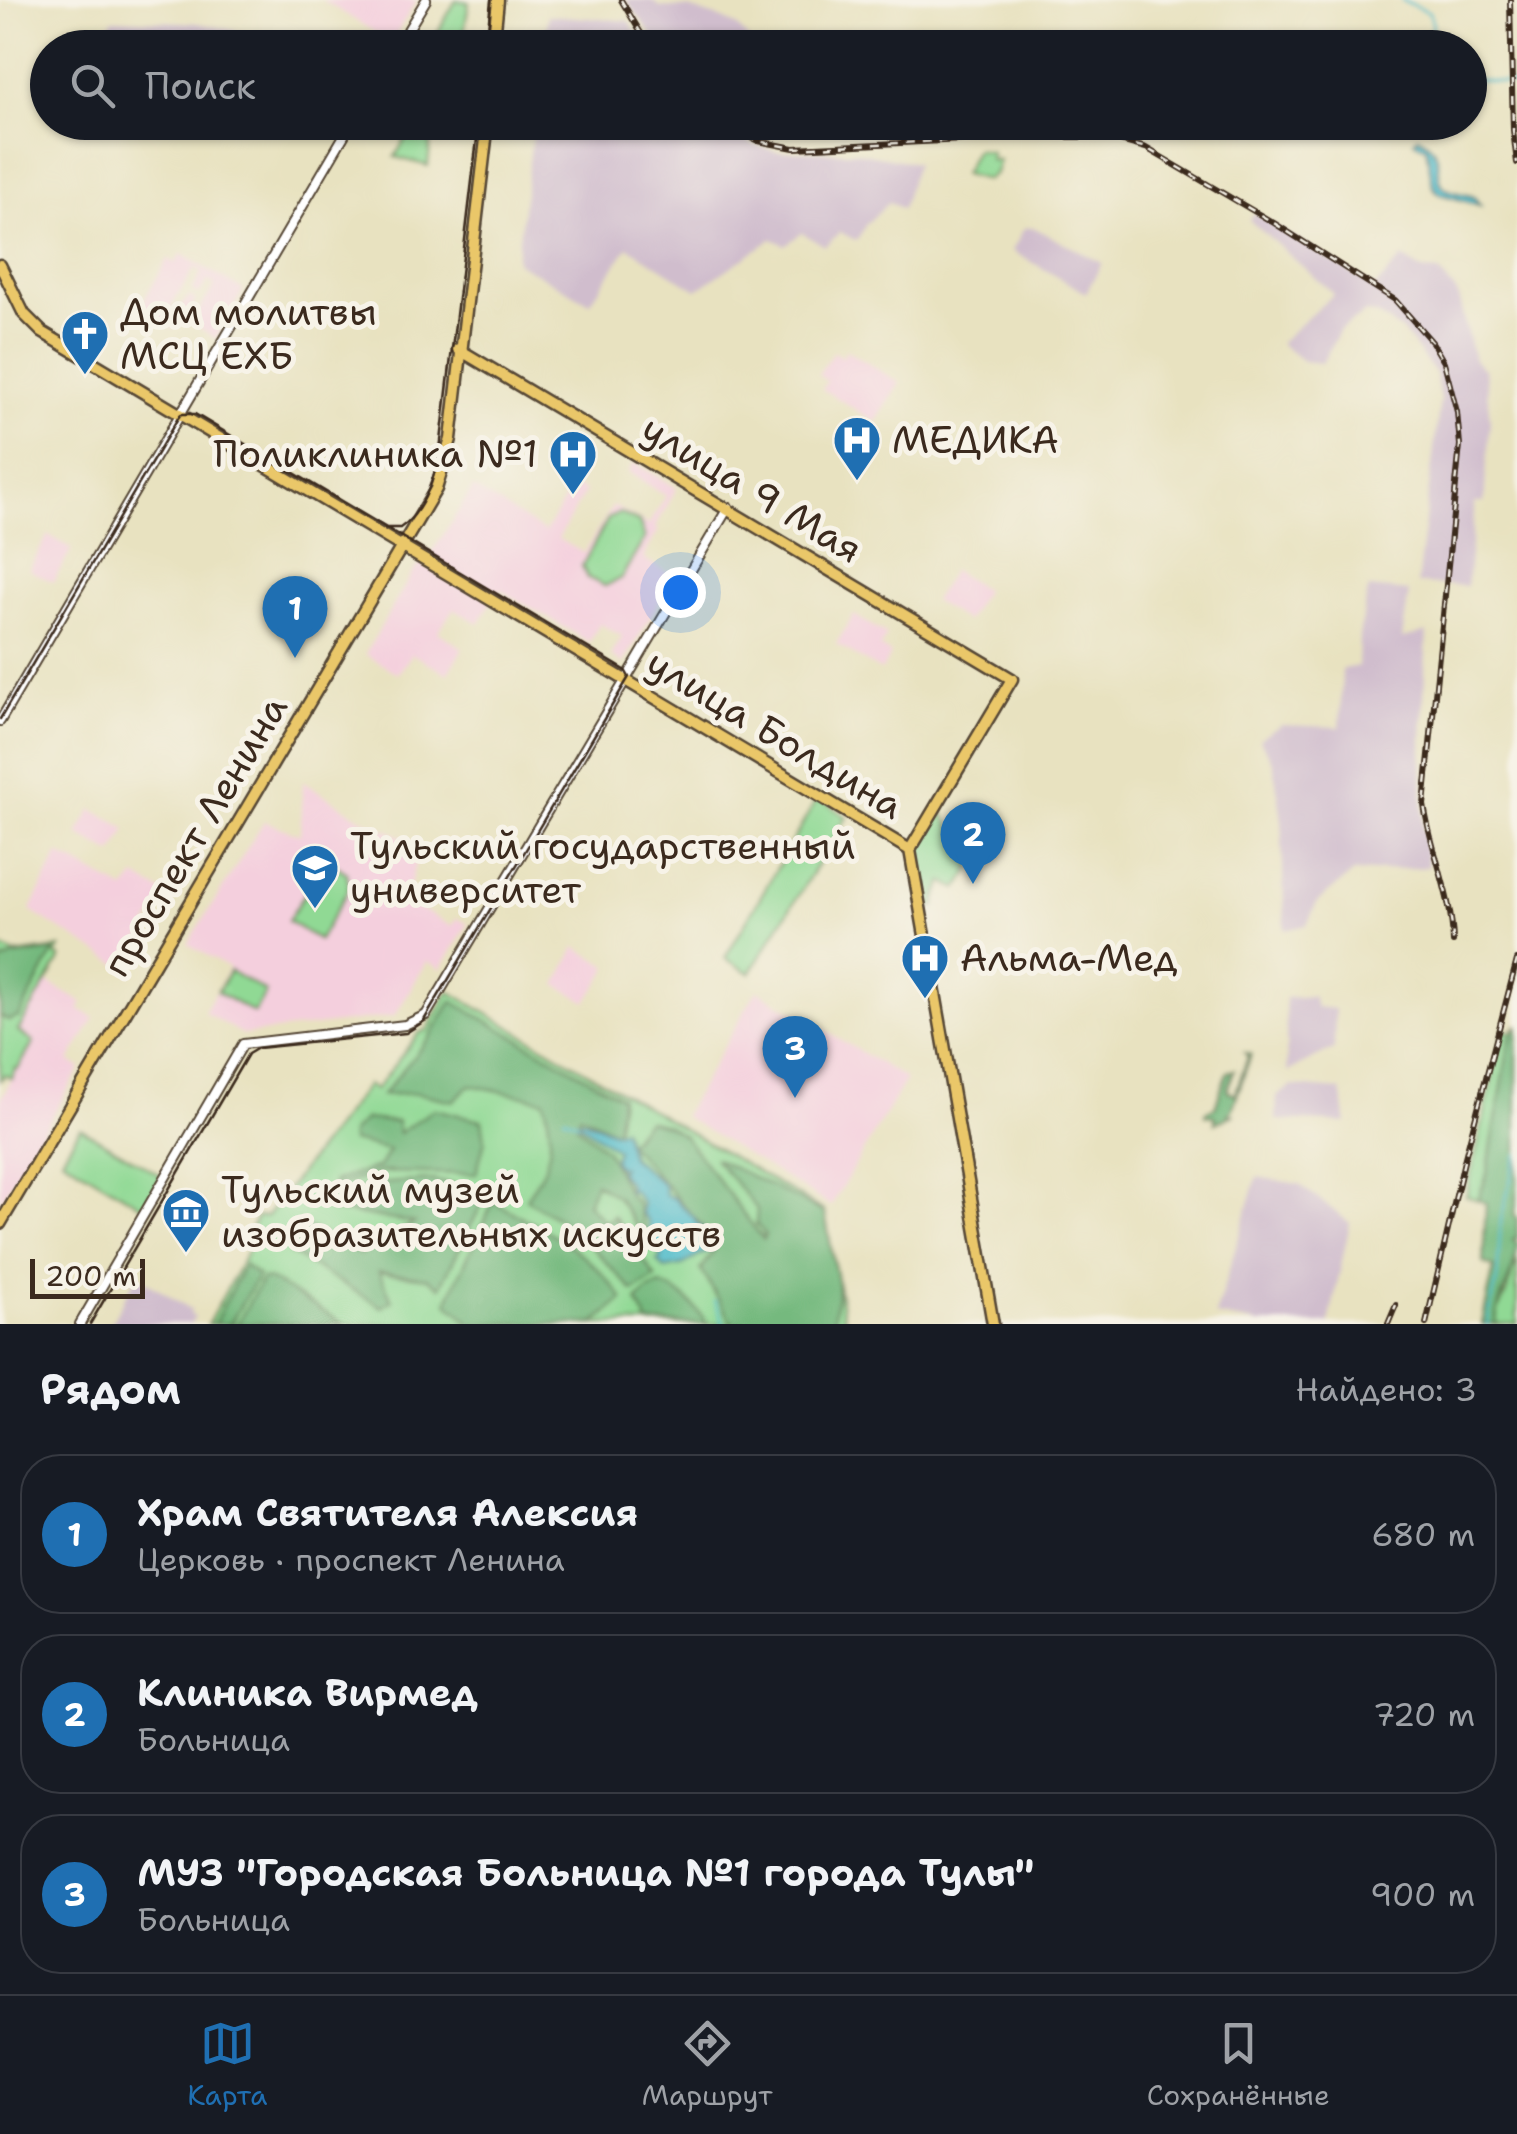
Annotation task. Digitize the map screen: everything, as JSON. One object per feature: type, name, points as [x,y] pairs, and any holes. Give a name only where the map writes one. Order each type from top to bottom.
[{"type":"main road","points":[[497,30],[500,0]]},
{"type":"main road","name":"проспект Ленина","points":[[0,1224],[422,508],[438,471],[446,438],[484,140]]},
{"type":"main road","name":"улица Болдина","points":[[0,265],[3,285],[42,332],[910,850],[993,1324]]},
{"type":"main road","name":"проспект Ленина","points":[[401,544],[436,489],[453,423],[460,351]]},
{"type":"main road","name":"улица 9 Мая","points":[[460,351],[1012,679],[910,850]]},
{"type":"main road","name":"проспект Ленина","points":[[0,1212],[139,984]]},
{"type":"street","points":[[411,30],[429,0]]},
{"type":"street","points":[[0,721],[345,140]]},
{"type":"street","points":[[80,1324],[243,1044],[411,1024],[426,1015],[728,508]]},
{"type":"shaded area","points":[[322,0],[417,0],[398,30],[371,30]]},
{"type":"shaded area","points":[[626,0],[652,0],[660,7],[687,8],[723,19],[741,30],[648,30]]},
{"type":"shaded area","points":[[548,15],[629,21],[635,30],[546,30]]},
{"type":"shaded area","points":[[113,19],[197,23],[232,30],[107,30]]},
{"type":"shaded area","points":[[532,140],[745,140],[776,151],[856,152],[916,163],[902,209],[889,202],[866,224],[857,241],[840,232],[825,246],[802,233],[785,245],[772,239],[697,290],[628,247],[590,303],[516,262]]},
{"type":"shaded area","points":[[1254,213],[1375,288],[1402,258],[1423,271],[1439,272],[1457,293],[1474,360],[1485,370],[1490,421],[1484,503],[1475,503],[1467,586],[1417,584],[1440,400],[1435,373],[1403,332],[1376,314],[1365,313],[1340,330],[1322,363],[1302,361],[1279,343],[1334,294],[1249,220]]},
{"type":"shaded area","points":[[1033,227],[1102,263],[1086,293],[1012,251],[1024,228]]},
{"type":"shaded area","points":[[181,254],[243,290],[216,339],[183,316],[174,329],[139,308],[168,259],[176,263]],"holes":[[[195,268],[202,272],[192,291],[199,295],[208,281],[215,285],[194,318],[188,313],[196,300],[189,296],[177,312],[170,308]]]},
{"type":"shaded area","points":[[846,350],[900,383],[876,422],[822,389],[827,381],[818,375],[833,352],[842,357]]},
{"type":"shaded area","points":[[634,463],[677,488],[643,558],[674,577],[623,664],[611,656],[622,636],[600,624],[589,642],[499,589],[479,623],[453,609],[438,632],[463,648],[448,674],[412,654],[398,674],[365,654],[413,572],[436,546],[473,488],[545,532],[573,485],[585,492],[558,539],[584,553],[613,506],[649,525],[666,496],[628,472]]},
{"type":"shaded area","points":[[48,535],[72,549],[53,582],[29,570]]},
{"type":"shaded area","points":[[952,570],[985,590],[966,621],[933,601]]},
{"type":"shaded area","points":[[1368,588],[1409,592],[1402,639],[1427,632],[1422,739],[1423,827],[1428,867],[1353,873],[1317,902],[1307,925],[1285,930],[1281,813],[1273,762],[1259,739],[1281,725],[1340,727],[1342,669],[1358,666]]},
{"type":"shaded area","points":[[854,615],[887,635],[880,647],[891,654],[881,671],[836,644]]},
{"type":"shaded area","name":"Тульский государственный университет","points":[[303,781],[362,819],[420,845],[406,901],[451,926],[457,918],[468,924],[441,969],[427,961],[395,1016],[243,1035],[204,1012],[229,968],[188,944],[264,821],[300,835]]},
{"type":"shaded area","points":[[92,809],[127,829],[113,854],[78,835]]},
{"type":"shaded area","points":[[59,854],[125,890],[136,877],[166,894],[124,968],[30,911]]},
{"type":"shaded area","points":[[576,947],[609,967],[587,1002],[557,985]]},
{"type":"shaded area","points":[[47,982],[83,1003],[79,1009],[95,1018],[69,1061],[81,1068],[0,1202],[0,1100],[15,1074],[12,1072],[34,1042],[17,1032]]},
{"type":"shaded area","points":[[757,990],[906,1079],[831,1206],[683,1116]]},
{"type":"shaded area","points":[[1313,996],[1316,1007],[1335,1009],[1334,1049],[1287,1072],[1285,998]]},
{"type":"shaded area","points":[[1292,1086],[1341,1090],[1347,1123],[1276,1120],[1277,1096]]},
{"type":"shaded area","points":[[1257,1177],[1299,1184],[1350,1223],[1329,1324],[1259,1324],[1215,1316]]},
{"type":"shaded area","points":[[137,1275],[192,1310],[189,1313],[195,1317],[190,1324],[110,1324]]},
{"type":"green space","points":[[456,0],[469,2],[465,30],[439,30]]},
{"type":"green space","points":[[405,140],[431,140],[428,166],[395,157]]},
{"type":"green space","points":[[976,149],[991,152],[990,160],[999,160],[995,173],[986,180],[963,174]]},
{"type":"green space","points":[[620,513],[639,522],[645,538],[621,578],[605,586],[588,578],[582,566],[608,519]]},
{"type":"green space","points":[[818,797],[847,817],[750,973],[725,958]]},
{"type":"green space","points":[[942,811],[973,865],[958,889],[943,882],[936,906],[927,908],[918,852]]},
{"type":"green space","points":[[326,859],[347,873],[349,888],[319,940],[288,921]]},
{"type":"green space","points":[[0,947],[15,954],[60,948],[56,955],[61,958],[18,1031],[34,1042],[18,1069],[15,1068],[12,1079],[5,1075],[0,1080]]},
{"type":"green space","points":[[54,952],[19,1017],[8,1021],[0,1016],[0,962]]},
{"type":"green space","points":[[230,971],[266,992],[254,1013],[217,992]]},
{"type":"green space","points":[[449,991],[824,1211],[845,1324],[208,1324],[257,1233],[251,1228],[257,1217],[267,1216],[367,1085],[375,1090],[419,1033],[427,1030]]},
{"type":"green space","points":[[452,1001],[621,1097],[616,1132],[580,1114],[577,1125],[607,1151],[630,1197],[637,1203],[651,1250],[617,1197],[595,1183],[587,1204],[605,1222],[614,1216],[656,1278],[633,1291],[576,1230],[526,1199],[549,1152],[550,1129],[544,1100],[470,1085],[453,1101],[418,1093],[382,1095],[430,1037]]},
{"type":"green space","points":[[1517,1026],[1517,1238],[1513,1240],[1517,1244],[1516,1255],[1496,1324],[1482,1324],[1494,1267],[1483,1263],[1486,1203],[1478,1200],[1487,1174],[1511,1033]]},
{"type":"green space","points":[[1504,1028],[1511,1033],[1487,1174],[1478,1200],[1466,1196]]},
{"type":"green space","points":[[1245,1053],[1251,1054],[1228,1114],[1233,1115],[1215,1123],[1215,1116],[1206,1115],[1207,1111],[1215,1107],[1227,1072],[1234,1070],[1227,1091],[1235,1094],[1248,1057]]},
{"type":"green space","points":[[434,1109],[482,1120],[485,1140],[476,1174],[382,1172],[333,1188],[334,1181],[379,1167],[389,1150],[351,1141],[351,1133],[365,1119],[397,1122],[399,1133]]},
{"type":"green space","points":[[647,1120],[684,1136],[763,1239],[765,1234],[756,1224],[757,1209],[714,1158],[825,1213],[838,1286],[833,1324],[733,1324],[701,1270],[716,1242],[628,1143]]},
{"type":"green space","points":[[80,1128],[162,1176],[144,1207],[62,1158]]},
{"type":"green space","points":[[431,1180],[457,1185],[485,1198],[440,1287],[428,1278],[379,1272],[392,1300],[382,1307],[290,1253],[287,1242],[300,1223],[360,1254],[414,1223],[328,1210],[337,1200],[375,1185]]},
{"type":"green space","points":[[493,1202],[548,1231],[581,1254],[623,1299],[594,1324],[472,1324],[447,1302]]},
{"type":"green space","points":[[1517,1263],[1517,1324],[1496,1324],[1498,1309]]},
{"type":"green space","points":[[244,1265],[258,1276],[230,1324],[214,1324]]},
{"type":"green space","points":[[262,1279],[271,1280],[344,1324],[237,1324]]},
{"type":"green space","points":[[660,1285],[687,1300],[707,1324],[649,1324],[637,1301]]},
{"type":"water","points":[[1424,140],[1435,151],[1444,187],[1474,197],[1480,205],[1439,194],[1433,186],[1426,147],[1414,141]]},
{"type":"water","points":[[582,1119],[616,1132],[623,1128],[631,1157],[663,1184],[666,1195],[695,1218],[716,1247],[680,1266],[665,1269],[657,1261],[662,1257],[652,1244],[648,1221],[641,1212],[642,1203],[633,1190],[628,1192],[629,1185],[619,1171],[622,1167],[613,1160],[617,1150],[578,1122]]},
{"type":"waterway","points":[[1402,0],[1429,12],[1431,30]]},
{"type":"waterway","points":[[1487,81],[1517,84]]},
{"type":"waterway","points":[[564,1117],[578,1122]]},
{"type":"waterway","points":[[1487,1324],[1497,1280],[1501,1219],[1517,1154]]},
{"type":"waterway","points":[[715,1301],[724,1324]]},
{"type":"tram line","points":[[488,30],[491,0]]},
{"type":"tram line","points":[[385,528],[400,528],[414,515],[439,458],[477,140]]},
{"type":"tram line","points":[[0,719],[181,414],[195,414],[625,670],[629,677],[423,1022],[406,1033],[258,1048],[248,1054],[90,1324]]},
{"type":"railway","points":[[621,0],[639,30]]},
{"type":"railway","points":[[1510,0],[1517,163]]},
{"type":"railway","points":[[756,140],[794,148],[963,140]]},
{"type":"railway","points":[[1117,140],[1146,148],[1395,300],[1444,362],[1457,412],[1460,445],[1424,805],[1449,907],[1453,942]]},
{"type":"railway","points":[[1426,1324],[1517,960]]},
{"type":"railway","points":[[1388,1324],[1396,1305]]},
{"type":"place","name":"Дом молитвы МСЦ ЕХБ","points":[[85,376]]},
{"type":"place","name":"МЕДИКА","points":[[857,482]]},
{"type":"place","name":"Поликлиника №1","points":[[573,496]]},
{"type":"place","name":"Храм Святителя Алексия","points":[[295,658]]},
{"type":"place","name":"Клиника Вирмед","points":[[973,884]]},
{"type":"place","name":"Тульский государственный университет","points":[[315,910]]},
{"type":"place","name":"Альма-Мед","points":[[925,1000]]},
{"type":"place","name":"МУЗ \"Городская Больница №1 города Тулы\"","points":[[795,1098]]},
{"type":"place","name":"Тульский музей изобразительных искусств","points":[[186,1254]]}]
